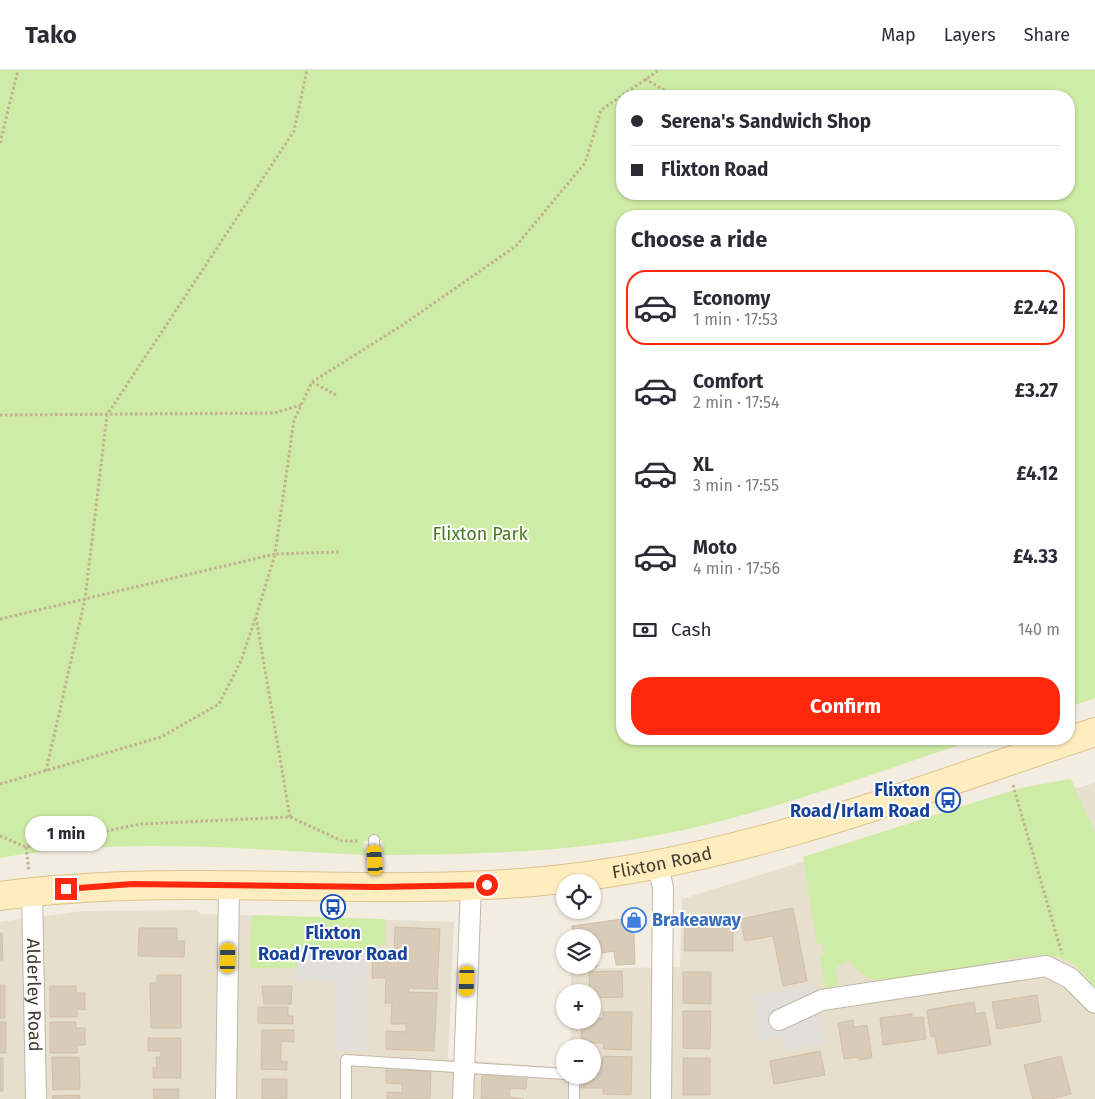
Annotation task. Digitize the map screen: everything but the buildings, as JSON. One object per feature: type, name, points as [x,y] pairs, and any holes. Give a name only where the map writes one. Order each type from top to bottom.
[{"type":"main road","name":"Flixton Road","points":[[1075,739],[1095,732]]},
{"type":"main road","name":"Flixton Road","points":[[0,896],[132,884],[377,887],[471,886],[534,882],[658,864],[715,853],[769,839],[886,803],[1057,745]]},
{"type":"street","points":[[658,864],[663,888],[661,1099]]},
{"type":"street","points":[[226,1099],[229,886]]},
{"type":"street","points":[[463,1099],[471,886]]},
{"type":"street","name":"Alderley Road","points":[[32,892],[36,1099]]},
{"type":"street","points":[[779,1020],[822,1000],[1028,967],[1046,966],[1061,972],[1095,1003]]},
{"type":"lane","points":[[369,840],[377,887]]},
{"type":"lane","points":[[346,1099],[346,1060],[556,1073]]},
{"type":"lane","points":[[574,1084],[574,1099]]},
{"type":"path","points":[[0,143],[18,70]]},
{"type":"path","points":[[46,771],[85,599],[107,415],[294,131],[307,70]]},
{"type":"path","points":[[630,90],[659,70]]},
{"type":"path","points":[[645,80],[664,90]]},
{"type":"path","points":[[0,784],[161,737],[219,704],[240,660],[256,617],[275,554],[294,420],[312,382],[401,326],[516,246],[585,163],[601,110],[616,100]]},
{"type":"path","points":[[312,382],[336,395]]},
{"type":"path","points":[[0,415],[274,413],[301,405]]},
{"type":"path","points":[[0,619],[275,554],[339,552]]},
{"type":"path","points":[[256,617],[290,817]]},
{"type":"path","points":[[1013,784],[1063,950],[1061,972]]},
{"type":"path","points":[[0,836],[26,847],[141,824],[290,817],[342,841],[369,840]]},
{"type":"shaded area","points":[[1095,783],[1095,1099],[0,1099],[0,922],[82,911],[197,910],[201,914],[454,922],[448,1059],[556,1067],[556,1084],[601,1084],[601,1039],[570,1039],[571,1029],[601,1029],[601,984],[571,984],[571,974],[601,974],[601,968],[680,967],[682,899],[792,865]]},
{"type":"shaded area","points":[[297,949],[367,950],[366,1050],[333,1050],[334,980],[296,979]]},
{"type":"shaded area","points":[[814,984],[825,1043],[784,1051],[781,1036],[759,1040],[752,995]]},
{"type":"green space","name":"Flixton Park","points":[[0,70],[1095,70],[1095,698],[1075,705],[1075,210],[616,210],[616,745],[959,745],[814,794],[731,818],[647,837],[582,846],[483,853],[383,855],[382,840],[364,841],[364,855],[182,846],[90,848],[0,858]]},
{"type":"green space","points":[[1071,779],[1095,832],[1095,989],[1072,963],[1052,957],[1026,957],[906,980],[881,980],[862,974],[848,960],[835,968],[839,984],[826,991],[820,956],[824,955],[822,943],[817,944],[803,857],[1020,788]]},
{"type":"green space","points":[[252,915],[385,919],[385,946],[367,946],[367,950],[297,949],[297,968],[249,968]]},
{"type":"place","name":"Flixton Road/Irlam Road","points":[[948,800]]},
{"type":"place","name":"Flixton Road/Trevor Road","points":[[333,907]]},
{"type":"place","name":"Brakeaway","points":[[634,920]]},
{"type":"route","points":[[66,889],[132,884],[377,887],[487,885]]}]
